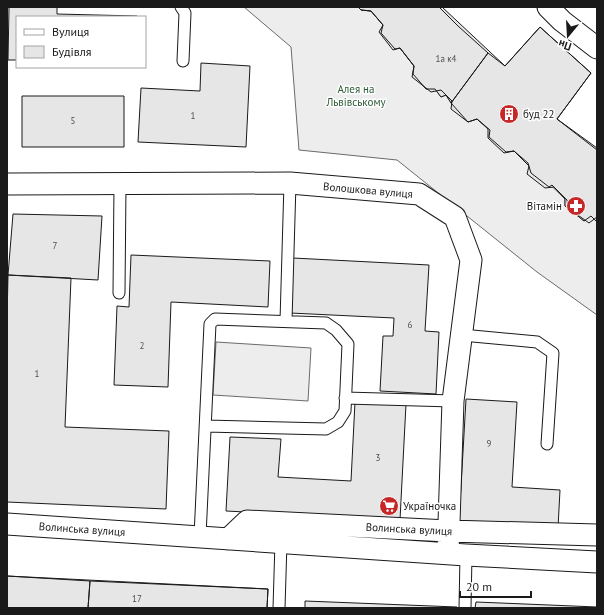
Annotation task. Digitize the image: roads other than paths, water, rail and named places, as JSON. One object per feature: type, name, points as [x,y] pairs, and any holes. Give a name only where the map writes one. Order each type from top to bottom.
[{"type":"street","points":[[548,7],[562,21],[597,48]]},
{"type":"street","name":"Волошкова вулиця","points":[[7,184],[120,185],[290,183],[419,194],[455,217],[471,260],[454,401],[448,531],[457,554]]},
{"type":"street","name":"Волинська вулиця","points":[[228,539],[247,520],[448,531],[597,535]]},
{"type":"street","name":"Волинська вулиця","points":[[7,524],[597,562]]},
{"type":"lane","points":[[181,7],[185,13],[183,61]]},
{"type":"lane","points":[[286,321],[290,183]]},
{"type":"lane","points":[[118,293],[120,185]]},
{"type":"lane","points":[[200,536],[210,324],[215,319],[326,323],[336,330],[348,344],[345,411],[338,422],[326,429],[206,426]]},
{"type":"lane","points":[[462,336],[537,342],[553,353],[547,444]]},
{"type":"lane","points":[[345,398],[454,401]]},
{"type":"lane","points":[[279,608],[281,542]]},
{"type":"lane","points":[[457,554],[465,608]]},
{"type":"place","name":"буд 22","points":[[509,114]]},
{"type":"place","name":"Вітамін","points":[[576,206]]},
{"type":"place","name":"Україночка","points":[[389,506]]},
{"type":"park label","name":"Алея на Львівському","points":[[356,95]]}]
